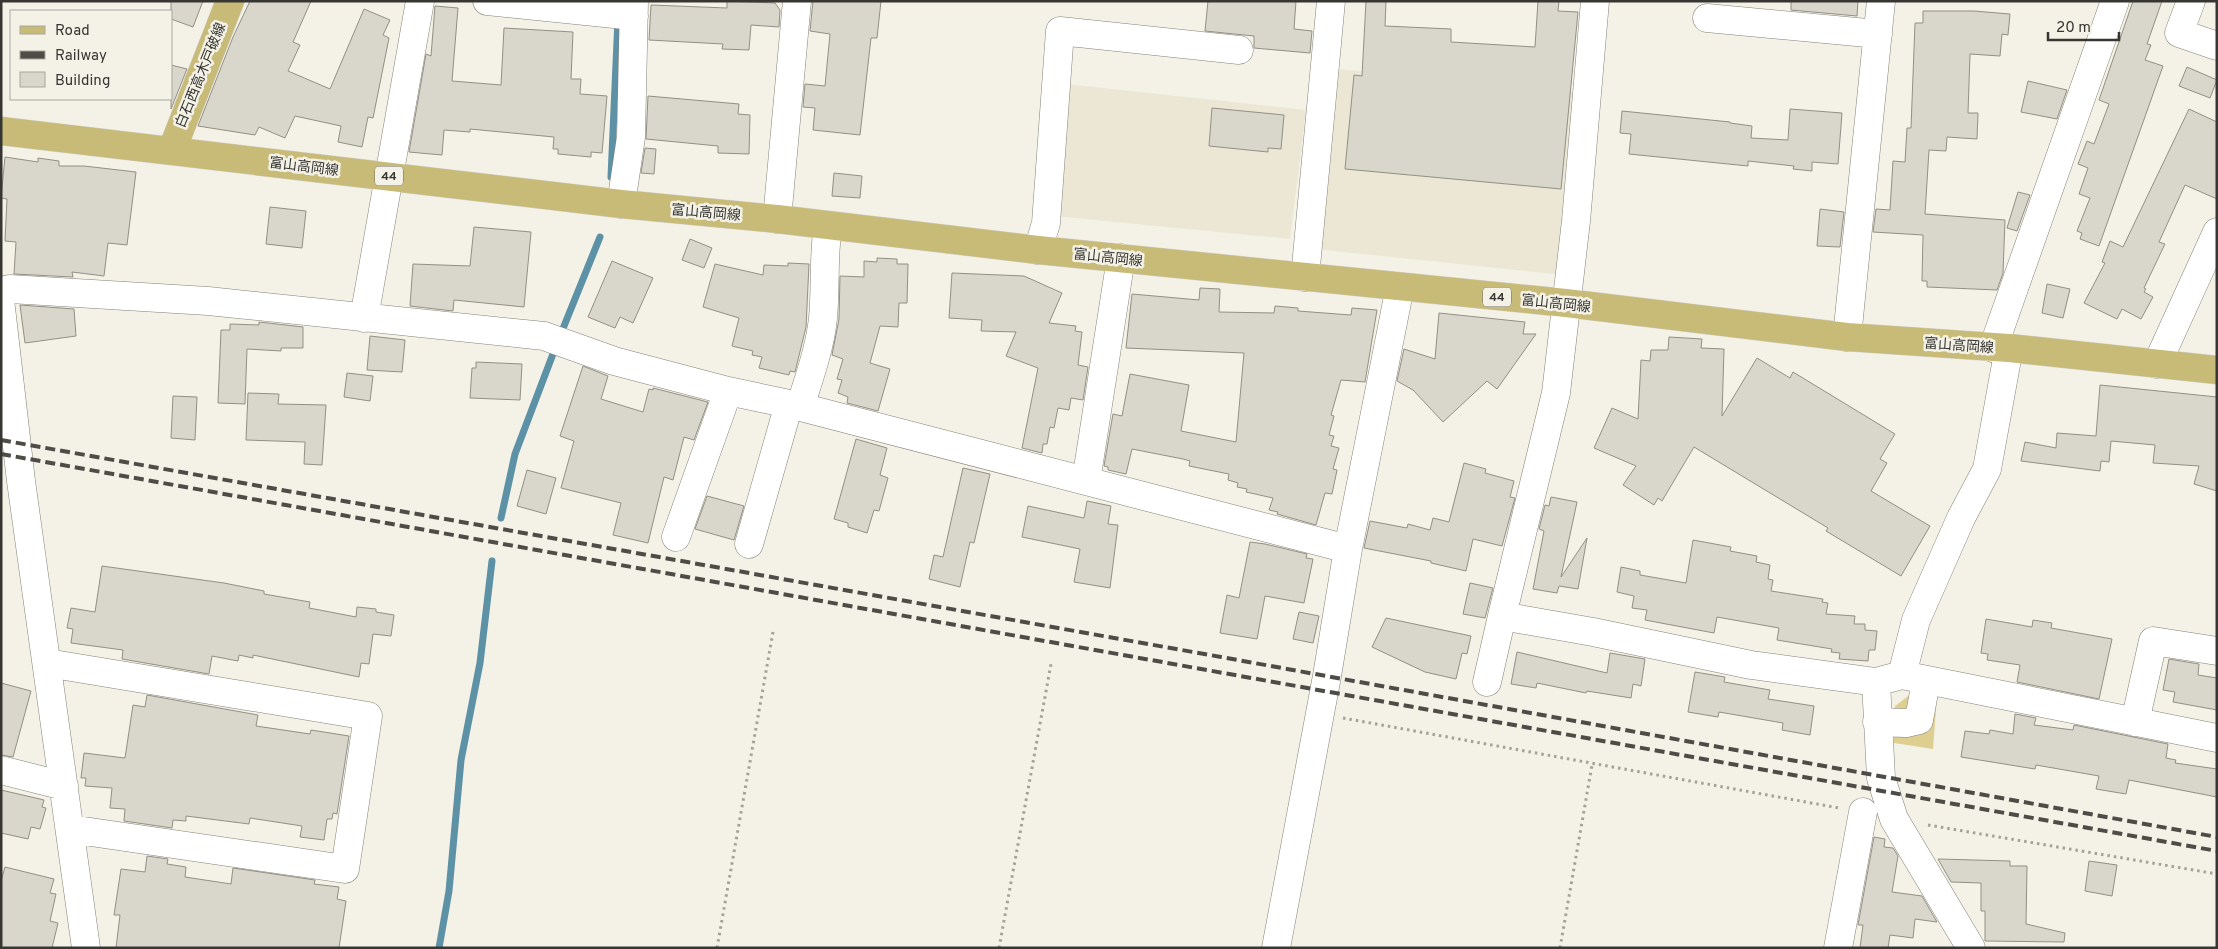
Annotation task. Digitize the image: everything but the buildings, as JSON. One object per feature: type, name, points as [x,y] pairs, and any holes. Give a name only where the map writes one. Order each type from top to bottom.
[{"type":"main road","name":"白石西高木戸破線","points":[[172,150],[230,1]]},
{"type":"main road","name":"富山高岡線","points":[[1,130],[621,204],[777,219],[1038,250],[1566,303],[1847,337],[2001,348],[2217,370]]},
{"type":"street","points":[[364,318],[420,1]]},
{"type":"street","points":[[487,1],[634,8],[630,137],[621,204]]},
{"type":"street","points":[[777,219],[797,1]]},
{"type":"street","points":[[1305,277],[1330,1]]},
{"type":"street","points":[[1487,682],[1556,393],[1595,1]]},
{"type":"street","points":[[1847,337],[1881,1]]},
{"type":"street","points":[[1971,948],[1895,821],[1881,778],[1878,722],[1901,679],[1916,620],[1960,518],[1987,470],[2001,348],[2115,1]]},
{"type":"street","points":[[2191,1],[2180,34],[2217,46]]},
{"type":"street","points":[[1707,18],[1878,34]]},
{"type":"street","points":[[1038,250],[1046,223],[1060,32],[1239,50]]},
{"type":"street","points":[[749,544],[794,405],[817,352],[823,317],[825,244],[828,226]]},
{"type":"street","points":[[2157,364],[2217,232]]},
{"type":"street","points":[[1086,481],[1121,258]]},
{"type":"street","points":[[1276,948],[1324,693],[1348,549],[1400,287]]},
{"type":"street","points":[[1,291],[10,289],[208,301],[556,340],[614,361],[728,391],[794,405],[1348,549]]},
{"type":"street","points":[[1,308],[21,481],[86,948]]},
{"type":"street","points":[[676,537],[728,391]]},
{"type":"street","points":[[1502,616],[1593,632],[1752,665],[1901,679],[2217,738]]},
{"type":"street","points":[[2134,722],[2154,641],[2217,652]]},
{"type":"street","points":[[47,663],[368,716],[345,869],[70,829]]},
{"type":"street","points":[[1878,722],[1906,724],[1919,720],[1901,679]]},
{"type":"street","points":[[1,770],[64,786]]},
{"type":"street","points":[[1838,948],[1863,812]]},
{"type":"path","points":[[717,948],[774,632]]},
{"type":"path","points":[[999,948],[1051,664]]},
{"type":"path","points":[[1324,693],[1592,764],[1863,812]]},
{"type":"path","points":[[1560,948],[1592,764]]},
{"type":"path","points":[[1895,821],[2217,874]]},
{"type":"shaded area","points":[[1338,69],[1579,93],[1563,275],[1315,249]]},
{"type":"shaded area","points":[[1066,84],[1306,110],[1290,239],[1054,216]]},
{"type":"shaded area","points":[[1911,694],[1937,696],[1933,749],[1894,743],[1893,723],[1895,706]]},
{"type":"waterway","points":[[611,177],[618,19]]},
{"type":"waterway","points":[[560,336],[600,237]]},
{"type":"waterway","points":[[501,518],[515,454],[556,346]]},
{"type":"waterway","points":[[439,948],[449,891],[461,760],[480,663],[492,561]]},
{"type":"railway","points":[[1,440],[1221,657],[2217,837]]},
{"type":"railway","points":[[1,454],[2217,851]]}]
